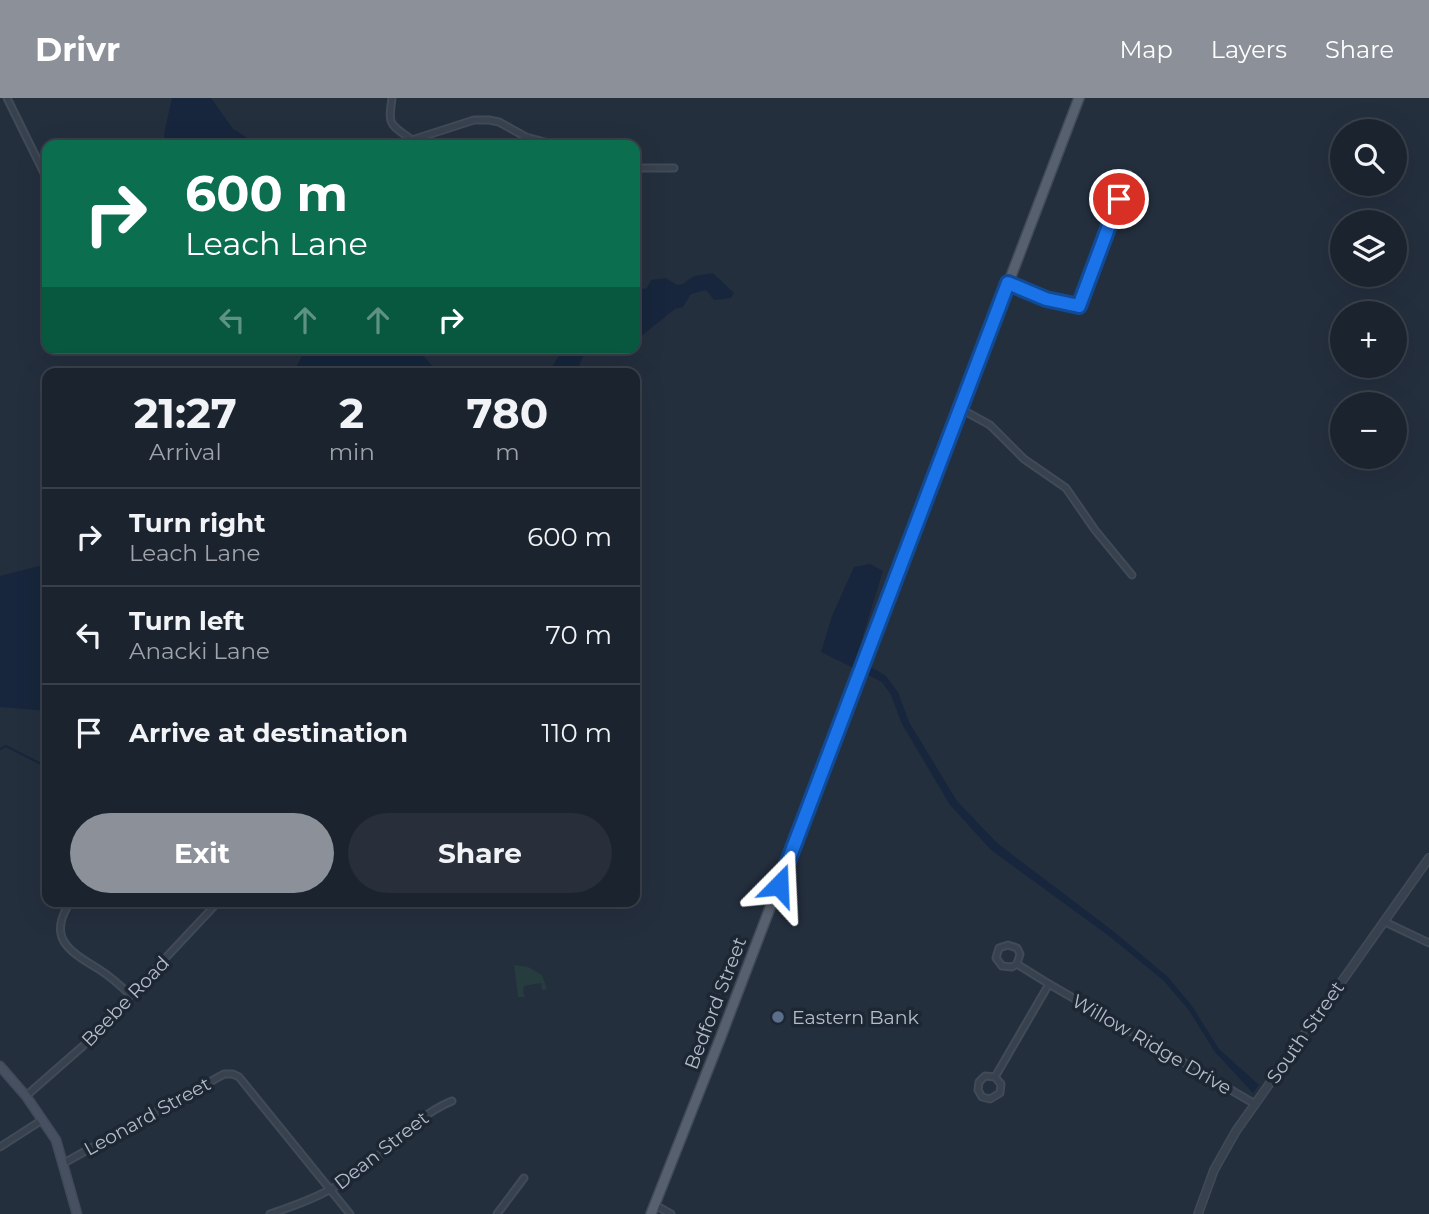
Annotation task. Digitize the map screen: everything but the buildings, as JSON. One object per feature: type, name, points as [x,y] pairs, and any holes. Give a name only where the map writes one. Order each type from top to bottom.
[{"type":"main road","name":"Bedford Street","points":[[653,1210],[1079,98]]},
{"type":"main road","points":[[0,1066],[26,1096],[56,1140],[77,1214]]},
{"type":"street","points":[[7,98],[42,169]]},
{"type":"street","points":[[392,98],[388,116],[392,123],[412,140],[474,120],[499,122],[537,140]]},
{"type":"street","points":[[640,168],[674,168]]},
{"type":"street","points":[[1008,283],[1046,299],[1079,306],[1129,174]]},
{"type":"street","points":[[959,408],[990,425],[1024,459],[1066,488],[1095,530],[1132,575]]},
{"type":"street","name":"South Street","points":[[1198,1214],[1221,1157],[1255,1104],[1429,858]]},
{"type":"street","points":[[68,907],[61,923],[62,934],[69,950],[77,958],[112,978],[130,995]]},
{"type":"street","name":"Beebe Road","points":[[26,1096],[71,1057],[213,907]]},
{"type":"street","points":[[1385,922],[1429,943]]},
{"type":"street","name":"Willow Ridge Drive","points":[[1008,944],[1014,946],[1020,954],[1017,964],[1012,967],[1002,966],[996,958],[999,948],[1008,944]]},
{"type":"street","name":"Willow Ridge Drive","points":[[1017,964],[1255,1104]]},
{"type":"street","points":[[995,1077],[1049,984]]},
{"type":"street","name":"Leonard Street","points":[[64,1163],[221,1076],[232,1074],[239,1077],[331,1190]]},
{"type":"street","points":[[985,1076],[995,1077],[1001,1084],[1000,1093],[993,1098],[985,1098],[978,1090],[979,1082],[985,1076]]},
{"type":"street","name":"Dean Street","points":[[270,1214],[331,1190],[369,1163],[427,1113],[452,1101]]},
{"type":"street","points":[[0,1147],[42,1120]]},
{"type":"street","points":[[497,1214],[524,1178]]},
{"type":"street","points":[[331,1190],[350,1214]]},
{"type":"street","points":[[653,1210],[671,1214]]},
{"type":"green space","points":[[514,965],[528,967],[542,975],[547,989],[542,990],[541,983],[524,986],[525,997],[518,997]]},
{"type":"water","points":[[172,98],[211,98],[233,129],[251,140],[165,140]]},
{"type":"water","points":[[713,273],[734,293],[731,298],[714,300],[706,290],[691,294],[683,307],[675,309],[640,337],[640,290],[647,288],[651,280],[666,278],[677,285],[694,276]]},
{"type":"water","points":[[303,354],[422,354],[434,368],[296,368]]},
{"type":"water","points":[[560,354],[584,354],[578,368],[551,368]]},
{"type":"water","points":[[870,564],[883,571],[856,658],[886,676],[898,692],[909,722],[957,801],[997,843],[1113,931],[1168,977],[1192,1006],[1219,1049],[1259,1085],[1253,1093],[1215,1052],[1188,1009],[1164,981],[1109,936],[991,850],[950,805],[902,724],[891,695],[882,682],[821,652],[832,616],[854,567]]},
{"type":"water","points":[[42,565],[42,711],[0,707],[0,576]]},
{"type":"waterway","points":[[0,749],[6,746],[42,764]]},
{"type":"place","name":"Eastern Bank","points":[[778,1017]]},
{"type":"route","points":[[779,885],[1008,283],[1046,299],[1079,306],[1119,199]]}]
